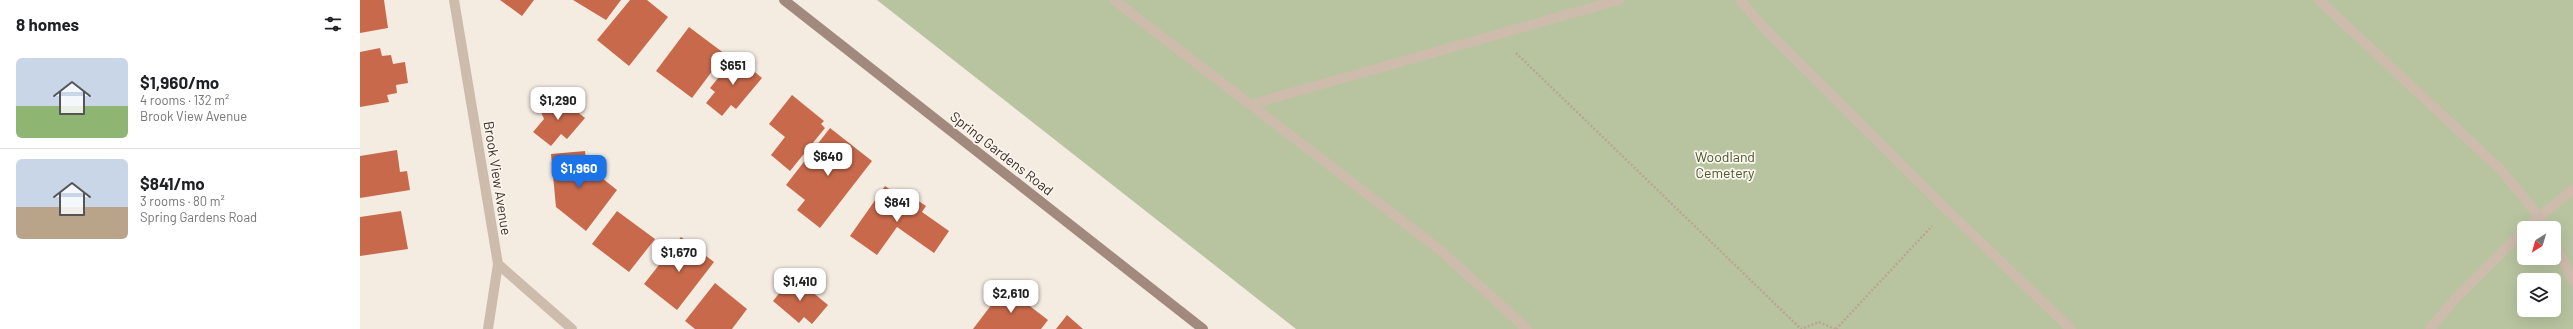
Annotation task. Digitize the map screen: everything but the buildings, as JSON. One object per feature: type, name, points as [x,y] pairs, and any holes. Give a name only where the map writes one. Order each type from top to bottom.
[{"type":"street","name":"Brook View Avenue","points":[[454,0],[498,264],[488,329]]},
{"type":"street","name":"Spring Gardens Road","points":[[784,0],[1203,329]]},
{"type":"street","points":[[1114,0],[1252,104],[1440,250],[1526,329]]},
{"type":"street","points":[[1252,104],[1618,0]]},
{"type":"street","points":[[1740,0],[1764,28],[1947,210],[2071,329]]},
{"type":"street","points":[[2319,0],[2500,169],[2542,221]]},
{"type":"street","points":[[2534,221],[2573,189]]},
{"type":"street","points":[[2430,329],[2454,300],[2517,237]]},
{"type":"street","points":[[2561,256],[2573,281]]},
{"type":"street","points":[[498,264],[572,329]]},
{"type":"path","points":[[1498,34],[1801,329],[1819,322],[1836,329],[1947,210]]},
{"type":"green space","name":"Woodland Cemetery","points":[[877,0],[2573,0],[2573,329],[1296,329]]}]
